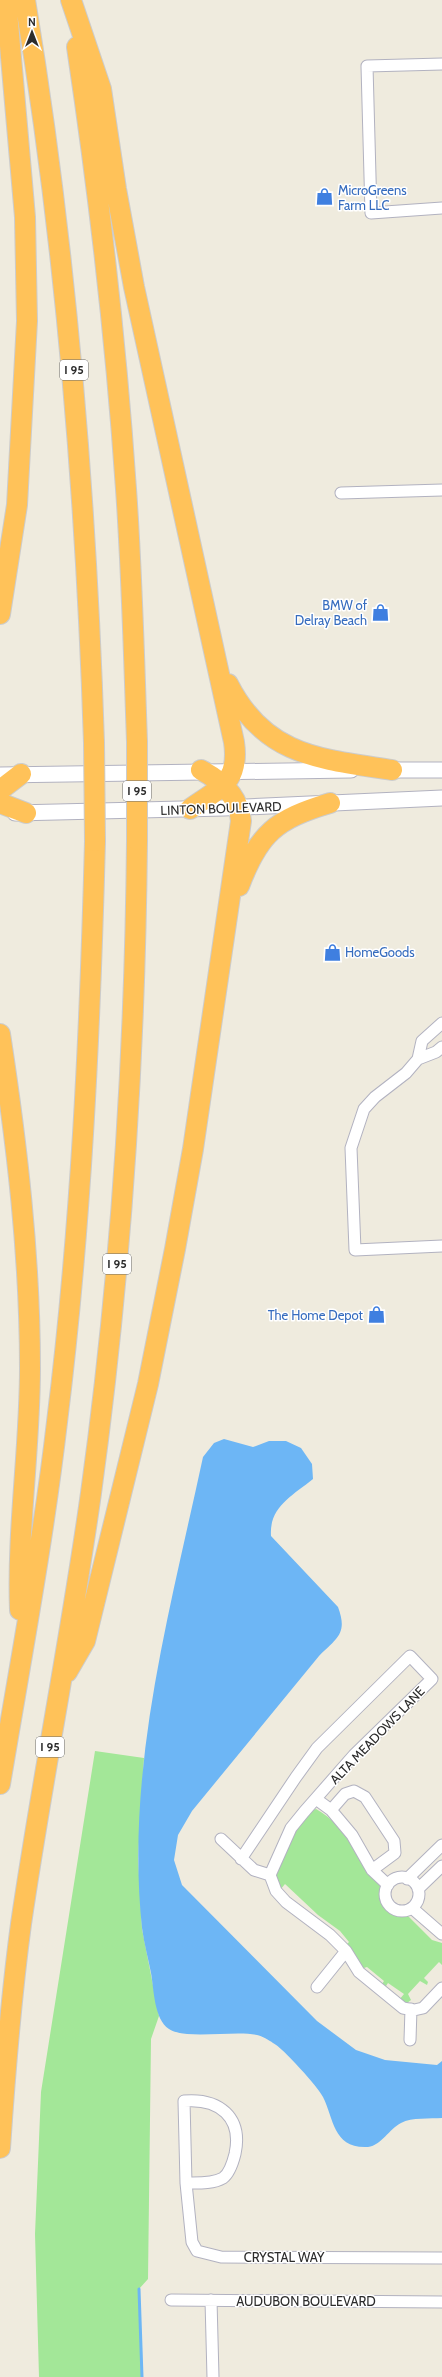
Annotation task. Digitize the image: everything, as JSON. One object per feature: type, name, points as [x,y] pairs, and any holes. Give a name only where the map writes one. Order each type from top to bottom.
[{"type":"highway","points":[[0,614],[18,505],[28,321],[25,217],[6,0]]},
{"type":"highway","name":"I 95","points":[[0,1784],[53,1452],[75,1254],[89,1040],[95,841],[94,743],[86,528],[71,344],[53,182],[26,0]]},
{"type":"highway","points":[[60,1685],[85,1641],[155,1350],[187,1182],[241,822],[239,808],[229,778],[234,742],[133,282],[101,89],[70,0]]},
{"type":"highway","name":"I 95","points":[[0,2148],[8,2032],[17,1957],[92,1486],[114,1293],[130,1092],[137,840],[137,742],[126,492],[115,348],[97,191],[70,0]]},
{"type":"highway","points":[[218,665],[230,689],[249,716],[263,730],[288,747],[315,758],[392,770]]},
{"type":"highway","points":[[201,770],[229,778]]},
{"type":"highway","points":[[0,790],[21,774]]},
{"type":"highway","points":[[190,809],[229,778]]},
{"type":"highway","points":[[0,803],[26,813]]},
{"type":"highway","points":[[227,918],[248,864],[269,833],[290,817],[330,803]]},
{"type":"highway","points":[[0,1034],[18,1164],[29,1301],[28,1436],[18,1565],[21,1657]]},
{"type":"main road","points":[[0,775],[201,770]]},
{"type":"main road","points":[[229,778],[392,770],[442,770]]},
{"type":"main road","name":"LINTON BOULEVARD","points":[[0,813],[239,808],[442,798]]},
{"type":"street","points":[[442,64],[367,66],[371,213],[442,208]]},
{"type":"street","points":[[342,492],[442,490]]},
{"type":"street","points":[[442,1023],[422,1041],[418,1059],[406,1073],[375,1097],[364,1109],[356,1128],[351,1148],[355,1250],[442,1246]]},
{"type":"street","points":[[418,1059],[436,1052],[442,1046]]},
{"type":"street","name":"ALTA MEADOWS LANE","points":[[241,1859],[317,1748],[410,1656],[432,1679],[354,1755],[291,1828],[270,1875]]},
{"type":"street","name":"ALTA MEADOWS LANE","points":[[330,1810],[345,1794],[350,1792],[354,1791],[365,1797],[394,1841],[395,1852],[372,1870]]},
{"type":"street","points":[[316,1799],[330,1810],[352,1834],[372,1870],[388,1885]]},
{"type":"street","points":[[221,1839],[254,1870],[270,1875],[276,1890],[286,1902],[330,1935],[346,1951],[359,1972],[403,2008],[423,2008],[442,1988]]},
{"type":"street","points":[[407,1879],[442,1846]]},
{"type":"street","points":[[418,1889],[407,1879],[397,1879],[388,1885],[385,1895],[392,1908],[402,1911],[412,1908],[418,1900],[418,1889],[442,1866]]},
{"type":"street","points":[[412,1908],[441,1931]]},
{"type":"street","points":[[317,1987],[346,1951]]},
{"type":"street","points":[[410,2040],[411,2009]]},
{"type":"street","name":"CRYSTAL WAY","points":[[186,2182],[219,2180],[224,2177],[234,2158],[237,2144],[234,2122],[220,2107],[207,2102],[184,2101],[186,2182],[192,2242],[197,2251],[208,2255],[221,2257],[442,2258]]},
{"type":"street","name":"AUDUBON BOULEVARD","points":[[171,2300],[442,2302]]},
{"type":"street","points":[[211,2300],[213,2377]]},
{"type":"green space","points":[[95,1751],[144,1758],[138,1858],[142,1929],[159,2016],[151,2039],[148,2279],[139,2289],[142,2377],[39,2377],[35,2234],[41,2092]]},
{"type":"green space","points":[[316,1809],[337,1825],[350,1840],[369,1873],[381,1887],[381,1901],[385,1909],[396,1915],[408,1916],[432,1940],[442,1943],[442,1965],[439,1962],[424,1978],[428,1982],[427,1985],[420,1981],[408,1994],[411,2000],[407,2003],[399,2000],[404,1994],[388,1983],[384,1989],[380,1987],[384,1981],[367,1967],[361,1969],[345,1946],[349,1942],[340,1931],[318,1915],[285,1884],[280,1890],[274,1875],[290,1838],[301,1820],[308,1813]]},
{"type":"water","points":[[224,1439],[253,1447],[269,1441],[286,1441],[301,1448],[312,1464],[313,1479],[283,1503],[274,1517],[271,1526],[271,1536],[338,1607],[342,1624],[336,1640],[319,1656],[192,1811],[178,1835],[174,1860],[182,1885],[317,2021],[356,2050],[385,2060],[437,2065],[442,2061],[442,2118],[405,2121],[373,2146],[356,2146],[341,2138],[336,2131],[320,2092],[292,2059],[278,2046],[265,2038],[248,2034],[187,2034],[177,2032],[169,2029],[164,2024],[160,2018],[156,2004],[142,1928],[138,1868],[140,1809],[145,1750],[165,1632],[203,1457],[214,1443]]},
{"type":"waterway","points":[[139,2289],[142,2377]]},
{"type":"place","name":"MicroGreens Farm LLC","points":[[325,197]]},
{"type":"place","name":"BMW of Delray Beach","points":[[380,612]]},
{"type":"place","name":"HomeGoods","points":[[332,952]]},
{"type":"place","name":"The Home Depot","points":[[376,1315]]}]
